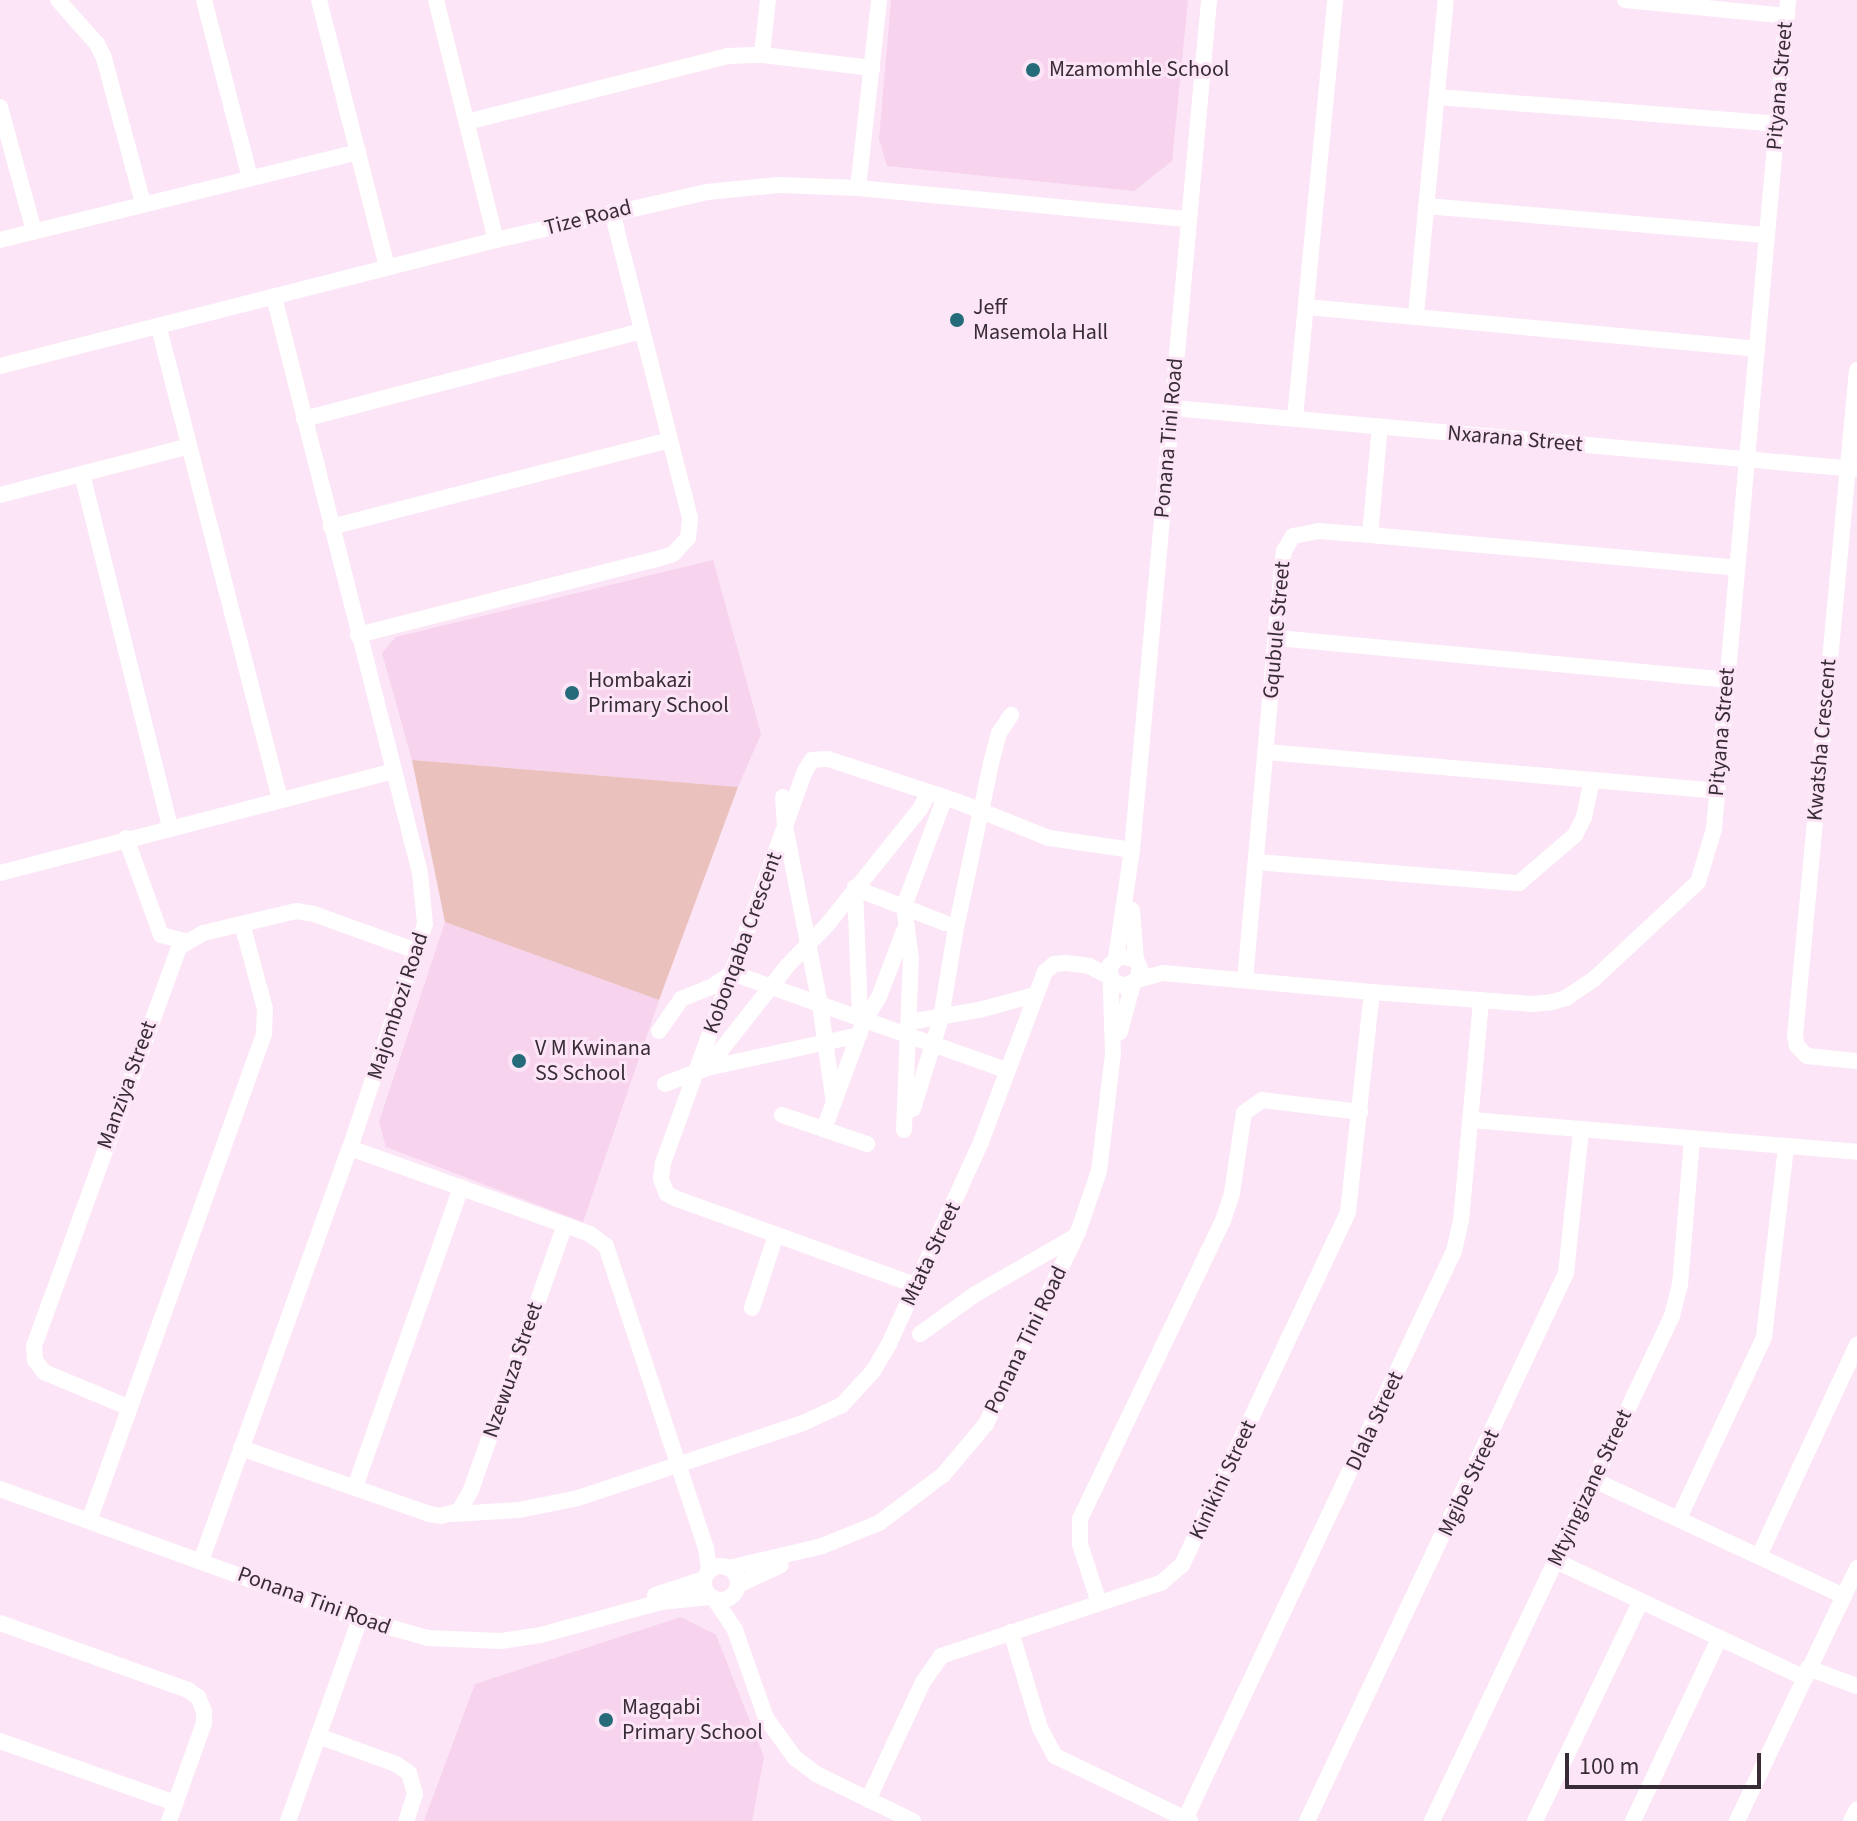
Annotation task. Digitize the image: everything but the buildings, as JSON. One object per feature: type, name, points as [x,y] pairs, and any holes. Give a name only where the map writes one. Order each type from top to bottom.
[{"type":"street","points":[[58,0],[97,44],[104,58],[143,204]]},
{"type":"street","points":[[204,0],[250,178]]},
{"type":"street","points":[[319,0],[387,267]]},
{"type":"street","points":[[436,0],[496,240]]},
{"type":"street","points":[[762,55],[768,0]]},
{"type":"street","points":[[858,188],[879,0]]},
{"type":"street","name":"Ponana Tini Road","points":[[0,1489],[360,1619],[428,1638],[501,1641],[541,1635],[637,1607],[712,1598],[725,1600],[736,1590],[822,1546],[879,1523],[924,1492],[969,1447],[1009,1381],[1076,1236],[1099,1171],[1113,1054],[1113,969],[1132,850],[1209,0]]},
{"type":"street","points":[[1295,418],[1335,0]]},
{"type":"street","points":[[1416,315],[1446,0]]},
{"type":"street","points":[[1625,0],[1787,8]]},
{"type":"street","name":"Pityana Street","points":[[1113,969],[1127,955],[1163,973],[1372,992],[1552,1002],[1566,998],[1594,979],[1698,882],[1711,847],[1717,791],[1787,8]]},
{"type":"street","points":[[467,122],[727,56],[762,55],[872,68]]},
{"type":"street","points":[[1437,97],[1777,124]]},
{"type":"street","points":[[0,107],[34,231]]},
{"type":"street","points":[[0,240],[358,152]]},
{"type":"street","name":"Tize Road","points":[[0,366],[612,212],[675,197],[744,187],[858,188],[1189,219]]},
{"type":"street","points":[[1426,206],[1767,235]]},
{"type":"street","points":[[358,635],[673,554],[688,538],[691,524],[612,212]]},
{"type":"street","name":"Majombozi Road","points":[[201,1561],[350,1148],[425,924],[424,893],[274,297]]},
{"type":"street","points":[[1307,307],[1757,349]]},
{"type":"street","points":[[159,328],[280,799]]},
{"type":"street","points":[[304,419],[642,331]]},
{"type":"street","name":"Kwatsha Crescent","points":[[1857,371],[1852,468],[1839,554],[1795,1036],[1797,1046],[1807,1056],[1857,1061]]},
{"type":"street","name":"Nxarana Street","points":[[1173,408],[1852,468]]},
{"type":"street","points":[[1370,535],[1380,426]]},
{"type":"street","points":[[331,527],[670,440]]},
{"type":"street","points":[[0,495],[189,446]]},
{"type":"street","points":[[82,474],[170,827]]},
{"type":"street","name":"Gqubule Street","points":[[1245,980],[1282,567],[1288,541],[1303,532],[1370,535],[1737,568]]},
{"type":"street","points":[[1839,554],[1857,556]]},
{"type":"street","points":[[1277,638],[1727,680]]},
{"type":"street","points":[[913,1109],[941,1018],[980,812],[999,733],[1011,715]]},
{"type":"street","points":[[1266,752],[1717,791]]},
{"type":"street","name":"Kobonqaba Crescent","points":[[915,1285],[675,1198],[663,1188],[663,1163],[702,1070],[732,973],[805,771],[816,759],[834,760],[1064,842],[1132,850]]},
{"type":"street","points":[[0,873],[393,771]]},
{"type":"street","points":[[1256,862],[1519,883],[1575,835],[1584,817],[1592,780]]},
{"type":"street","points":[[702,1070],[859,888],[920,809],[937,795]]},
{"type":"street","points":[[824,1129],[861,1025],[888,976],[937,795]]},
{"type":"street","points":[[783,797],[785,826],[820,1005],[834,1103]]},
{"type":"street","points":[[126,838],[161,935],[185,941],[288,912],[304,912],[417,951]]},
{"type":"street","name":"Ponana Tini Road","points":[[1113,1054],[1135,982],[1137,961],[1129,876]]},
{"type":"street","points":[[859,888],[905,912],[945,923]]},
{"type":"street","points":[[859,888],[861,1025]]},
{"type":"street","points":[[904,1130],[911,959],[905,912]]},
{"type":"street","points":[[89,1521],[264,1034],[265,1009],[242,924]]},
{"type":"street","name":"Manziya Street","points":[[130,1408],[44,1372],[35,1360],[34,1346],[168,971],[185,941]]},
{"type":"street","name":"Mtata Street","points":[[454,1514],[519,1510],[578,1498],[803,1423],[842,1405],[873,1371],[889,1344],[971,1168],[1045,972],[1054,964],[1113,969]]},
{"type":"street","points":[[1113,969],[1123,986],[1135,982]]},
{"type":"street","points":[[659,1031],[681,999],[713,986],[732,973],[820,1005],[861,1025],[909,1029],[1035,995]]},
{"type":"street","name":"Pityana Street","points":[[1135,982],[1163,973]]},
{"type":"street","name":"Kinikini Street","points":[[868,1800],[933,1664],[951,1651],[1161,1583],[1182,1565],[1341,1231],[1351,1196],[1372,992]]},
{"type":"street","name":"Dlala Street","points":[[1188,1820],[1454,1251],[1461,1221],[1481,1000]]},
{"type":"street","points":[[665,1084],[702,1070],[826,1041],[861,1025]]},
{"type":"street","points":[[909,1029],[934,1045],[1006,1070]]},
{"type":"street","points":[[1099,1603],[1080,1544],[1080,1519],[1223,1221],[1232,1193],[1244,1113],[1262,1100],[1360,1112]]},
{"type":"street","points":[[782,1115],[867,1144]]},
{"type":"street","points":[[1471,1120],[1857,1152]]},
{"type":"street","name":"Mgibe Street","points":[[1307,1821],[1566,1273],[1581,1130]]},
{"type":"street","name":"Mtyingizane Street","points":[[1432,1821],[1675,1308],[1692,1139]]},
{"type":"street","points":[[1679,1518],[1764,1337],[1786,1147]]},
{"type":"street","points":[[350,1148],[565,1225],[599,1239],[611,1254],[706,1548],[716,1571],[736,1590],[735,1630]]},
{"type":"street","points":[[355,1487],[461,1187]]},
{"type":"street","name":"Nzewuza Street","points":[[454,1514],[471,1490],[565,1225]]},
{"type":"street","points":[[752,1308],[776,1235]]},
{"type":"street","points":[[920,1334],[974,1295],[1076,1236]]},
{"type":"street","points":[[1759,1556],[1857,1345]]},
{"type":"street","points":[[241,1448],[429,1514],[454,1514]]},
{"type":"street","points":[[1594,1480],[1844,1596]]},
{"type":"street","name":"Ponana Tini Road","points":[[637,1607],[659,1593],[716,1571],[822,1546]]},
{"type":"street","points":[[1556,1561],[1719,1639],[1806,1673],[1857,1686]]},
{"type":"street","points":[[1737,1821],[1857,1568]]},
{"type":"street","points":[[716,1571],[704,1589],[735,1630],[758,1699],[776,1737],[816,1774],[913,1821]]},
{"type":"street","points":[[1535,1821],[1640,1603]]},
{"type":"street","points":[[288,1821],[360,1619]]},
{"type":"street","points":[[0,1623],[188,1690],[198,1697],[204,1711],[204,1723],[169,1821]]},
{"type":"street","points":[[1011,1632],[1040,1728],[1055,1756],[1188,1820]]},
{"type":"street","points":[[1633,1821],[1719,1639]]},
{"type":"street","points":[[318,1736],[396,1764],[409,1773],[415,1794],[406,1821]]},
{"type":"street","points":[[0,1741],[175,1803]]},
{"type":"street","points":[[1851,1821],[1857,1809]]},
{"type":"shaded area","name":"Mzamomhle School","points":[[891,0],[1188,0],[1172,161],[1134,191],[887,166],[879,139]]},
{"type":"shaded area","name":"Hombakazi Primary School","points":[[713,560],[761,734],[738,787],[412,760],[382,653],[396,637]]},
{"type":"shaded area","points":[[412,760],[738,787],[659,1000],[445,922]]},
{"type":"shaded area","name":"V M Kwinana SS School","points":[[445,922],[659,1000],[583,1222],[386,1147],[379,1122]]},
{"type":"shaded area","name":"Magqabi Primary School","points":[[681,1617],[716,1635],[764,1757],[752,1821],[424,1821],[475,1684]]},
{"type":"place","name":"Mzamomhle School","points":[[1033,70]]},
{"type":"place","name":"Jeff Masemola Hall","points":[[957,320]]},
{"type":"place","name":"Hombakazi Primary School","points":[[572,693]]},
{"type":"place","name":"V M Kwinana SS School","points":[[519,1061]]},
{"type":"place","name":"Magqabi Primary School","points":[[606,1720]]}]
